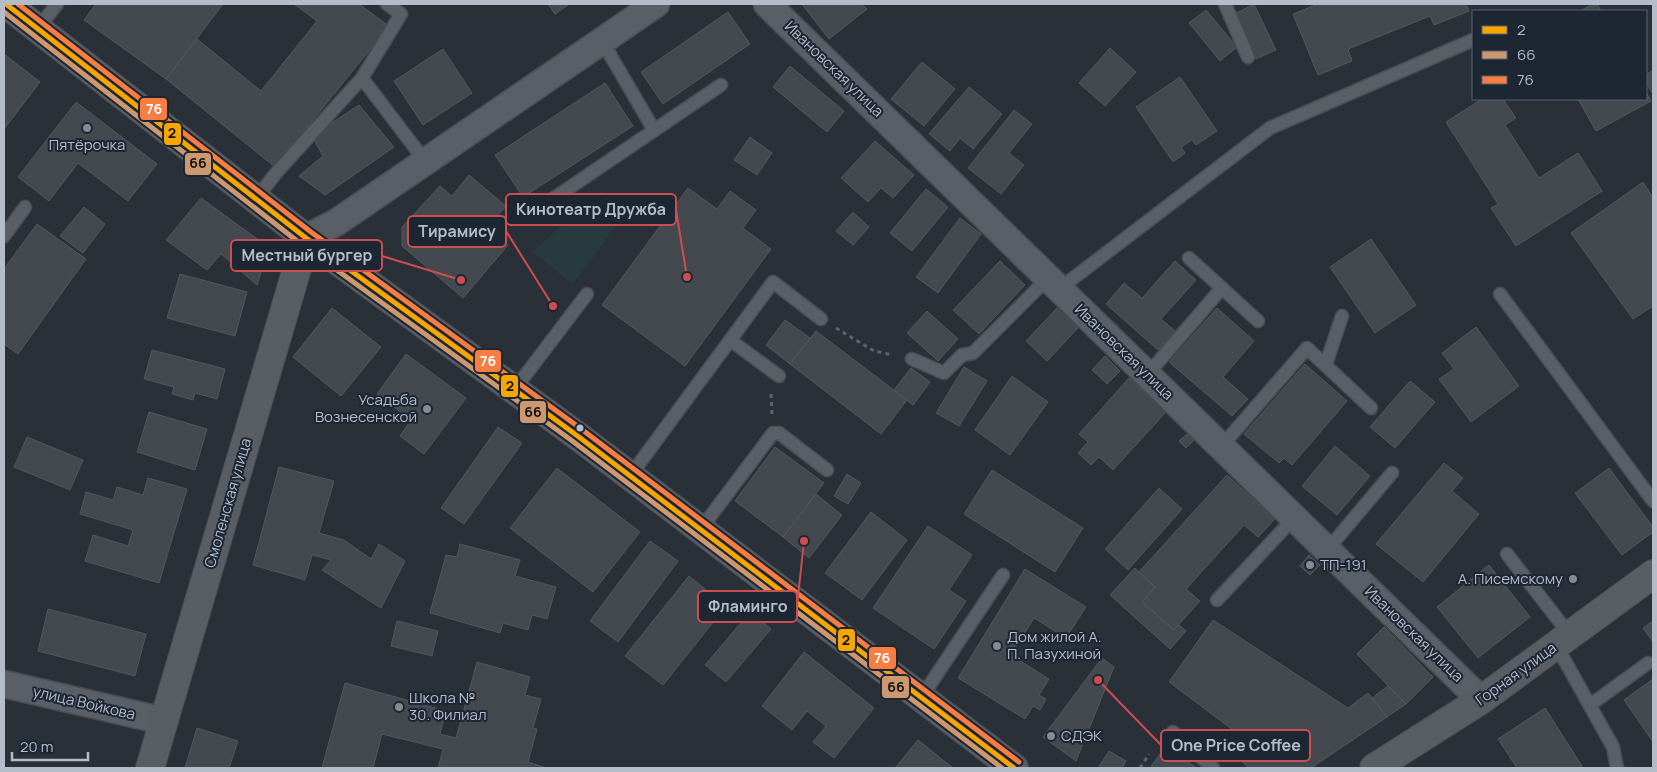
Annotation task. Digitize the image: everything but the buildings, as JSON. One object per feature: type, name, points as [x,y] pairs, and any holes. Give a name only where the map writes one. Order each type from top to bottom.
[{"type":"main road","points":[[6,4],[306,238],[630,476],[1014,768]]},
{"type":"main road","name":"Смоленская улица","points":[[150,768],[306,238]]},
{"type":"main road","name":"Горная улица","points":[[1374,768],[1481,700],[1653,574]]},
{"type":"street","points":[[306,238],[337,222],[656,4]]},
{"type":"street","name":"Ивановская улица","points":[[767,4],[1148,375],[1182,418],[1294,518],[1481,700]]},
{"type":"street","name":"улица Войкова","points":[[4,684],[164,721]]},
{"type":"lane","points":[[38,28],[56,4]]},
{"type":"lane","points":[[256,199],[362,78],[401,14],[387,4]]},
{"type":"lane","points":[[1225,4],[1248,57]]},
{"type":"lane","points":[[912,359],[944,373],[962,355],[973,353],[1053,283],[1270,128],[1472,40]]},
{"type":"lane","points":[[602,41],[654,130]]},
{"type":"lane","points":[[362,78],[425,161]]},
{"type":"lane","points":[[535,211],[721,85]]},
{"type":"lane","points":[[4,236],[25,207]]},
{"type":"lane","points":[[1189,258],[1258,321]]},
{"type":"lane","points":[[630,476],[773,282],[821,319]]},
{"type":"lane","points":[[1148,375],[1222,288]]},
{"type":"lane","points":[[514,390],[587,294]]},
{"type":"lane","points":[[1500,294],[1653,501]]},
{"type":"lane","points":[[1326,364],[1342,316]]},
{"type":"lane","points":[[730,340],[774,373]]},
{"type":"lane","points":[[1214,447],[1307,348],[1371,408]]},
{"type":"lane","points":[[700,530],[773,433],[778,433],[827,470]]},
{"type":"lane","points":[[1327,550],[1392,473]]},
{"type":"lane","points":[[1216,600],[1294,518]]},
{"type":"lane","points":[[1507,554],[1563,640],[1590,705],[1613,747],[1617,768]]},
{"type":"lane","points":[[921,698],[1003,575]]},
{"type":"lane","points":[[1590,705],[1648,663]]},
{"type":"lane","points":[[1173,732],[1213,768]]},
{"type":"path","points":[[821,319],[874,351],[912,359]]},
{"type":"path","points":[[773,433],[774,373]]},
{"type":"path","points":[[1140,768],[1149,754]]},
{"type":"green space","points":[[600,191],[628,210],[573,284],[532,252]]},
{"type":"transit line","name":"2","points":[[6,4],[306,238],[575,434],[1014,768]]},
{"type":"transit line","name":"76","points":[[18,4],[311,232],[580,428],[1019,762]]},
{"type":"transit line","name":"66","points":[[4,12],[301,244],[571,440],[1002,768]]},
{"type":"place","name":"Пятёрочка","points":[[87,128]]},
{"type":"place","name":"Кинотеатр Дружба","points":[[687,277]]},
{"type":"place","name":"Местный бургер","points":[[461,280]]},
{"type":"place","name":"Тирамису","points":[[553,306]]},
{"type":"place","name":"Усадьба Вознесенской","points":[[427,409]]},
{"type":"place","name":"Фламинго","points":[[804,541]]},
{"type":"place","name":"ТП-191","points":[[1310,565]]},
{"type":"place","name":"А. Писемскому","points":[[1573,579]]},
{"type":"place","name":"Дом жилой А. П. Пазухиной","points":[[997,646]]},
{"type":"place","name":"One Price Coffee","points":[[1098,680]]},
{"type":"place","name":"Школа № 30. Филиал","points":[[399,707]]},
{"type":"place","name":"СДЭК","points":[[1051,736]]}]
